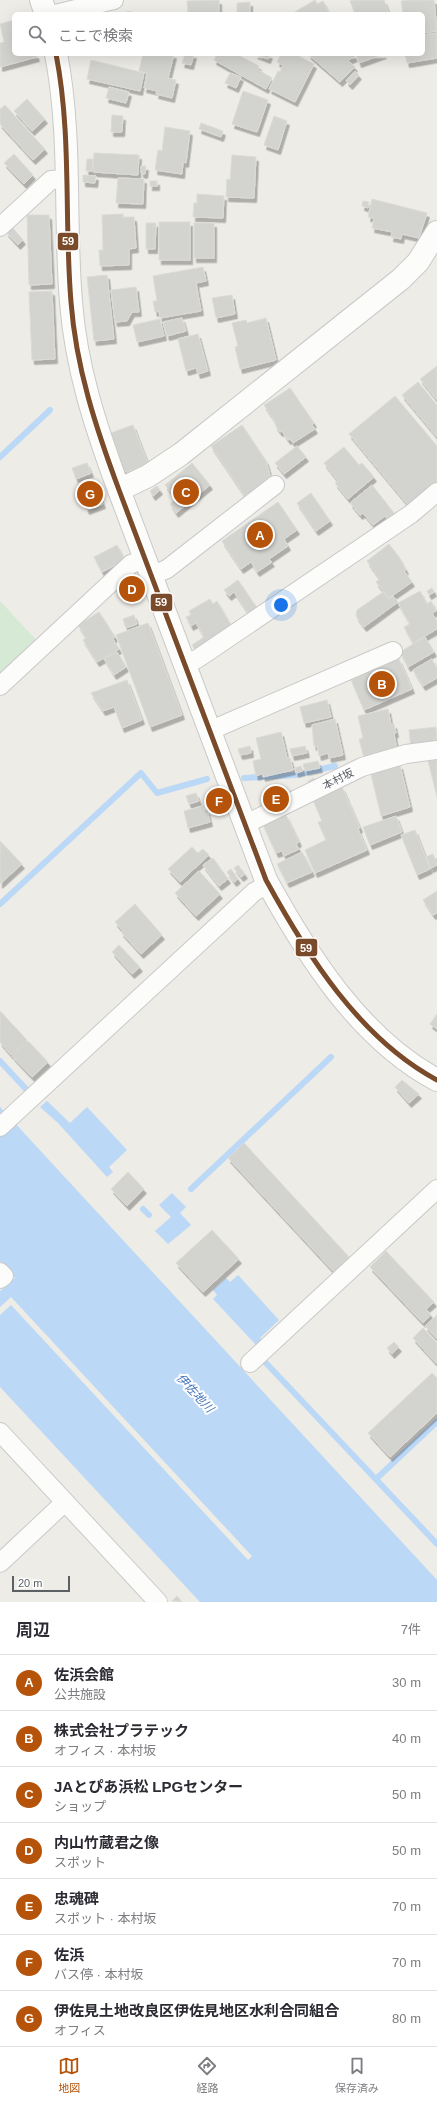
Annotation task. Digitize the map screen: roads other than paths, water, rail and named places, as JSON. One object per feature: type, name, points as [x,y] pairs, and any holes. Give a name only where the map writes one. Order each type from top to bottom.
[{"type":"street","points":[[41,0],[45,12]]},
{"type":"street","points":[[63,12],[114,0]]},
{"type":"street","points":[[56,56],[63,100],[71,303],[78,353],[93,416],[119,490],[244,825],[268,884],[321,968],[350,1006],[383,1041],[408,1061],[437,1080]]},
{"type":"street","points":[[0,227],[51,180],[66,179]]},
{"type":"street","points":[[119,490],[148,476],[181,454],[383,294],[418,262],[437,232]]},
{"type":"street","points":[[0,686],[131,564],[167,569],[275,485]]},
{"type":"street","points":[[184,664],[197,659],[411,514],[437,492]]},
{"type":"street","points":[[209,731],[393,651]]},
{"type":"street","name":"本村坂","points":[[244,825],[362,767],[406,754],[437,750]]},
{"type":"street","points":[[6,1121],[254,892],[268,884]]},
{"type":"street","points":[[250,1363],[437,1189]]},
{"type":"street","points":[[0,1272],[4,1276],[0,1279]]},
{"type":"street","points":[[0,1432],[158,1602]]},
{"type":"street","points":[[0,1563],[65,1502]]},
{"type":"water","points":[[47,1101],[70,1123],[87,1107],[127,1150],[109,1167],[113,1172],[107,1177],[58,1123],[40,1107]]},
{"type":"water","name":"伊佐地川","points":[[0,1107],[437,1580],[437,1602],[200,1602],[0,1387],[0,1291],[15,1278],[0,1261]]},
{"type":"water","points":[[172,1193],[186,1207],[180,1213],[191,1225],[168,1244],[155,1231],[171,1217],[159,1205]]},
{"type":"water","points":[[238,1275],[279,1320],[260,1338],[263,1341],[257,1346],[213,1299],[217,1295],[213,1290],[226,1278],[230,1282]]},
{"type":"waterway","points":[[0,457],[50,410]]},
{"type":"waterway","points":[[244,778],[295,775],[335,766]]},
{"type":"waterway","points":[[0,904],[141,773],[157,793],[207,779]]},
{"type":"waterway","points":[[191,1189],[331,1057]]},
{"type":"waterway","points":[[0,1061],[26,1089]]},
{"type":"waterway","points":[[143,1209],[149,1215]]},
{"type":"waterway","points":[[266,1363],[437,1544]]},
{"type":"waterway","points":[[376,1479],[437,1422]]},
{"type":"place","name":"JAとぴあ浜松 LPGセンター","points":[[186,492]]},
{"type":"place","name":"伊佐見土地改良区伊佐見地区水利合同組合","points":[[90,494]]},
{"type":"place","name":"佐浜会館","points":[[260,535]]},
{"type":"place","name":"内山竹蔵君之像","points":[[132,589]]},
{"type":"place","name":"株式会社プラテック","points":[[382,684]]},
{"type":"place","name":"忠魂碑","points":[[276,799]]},
{"type":"place","name":"佐浜","points":[[219,801]]}]
